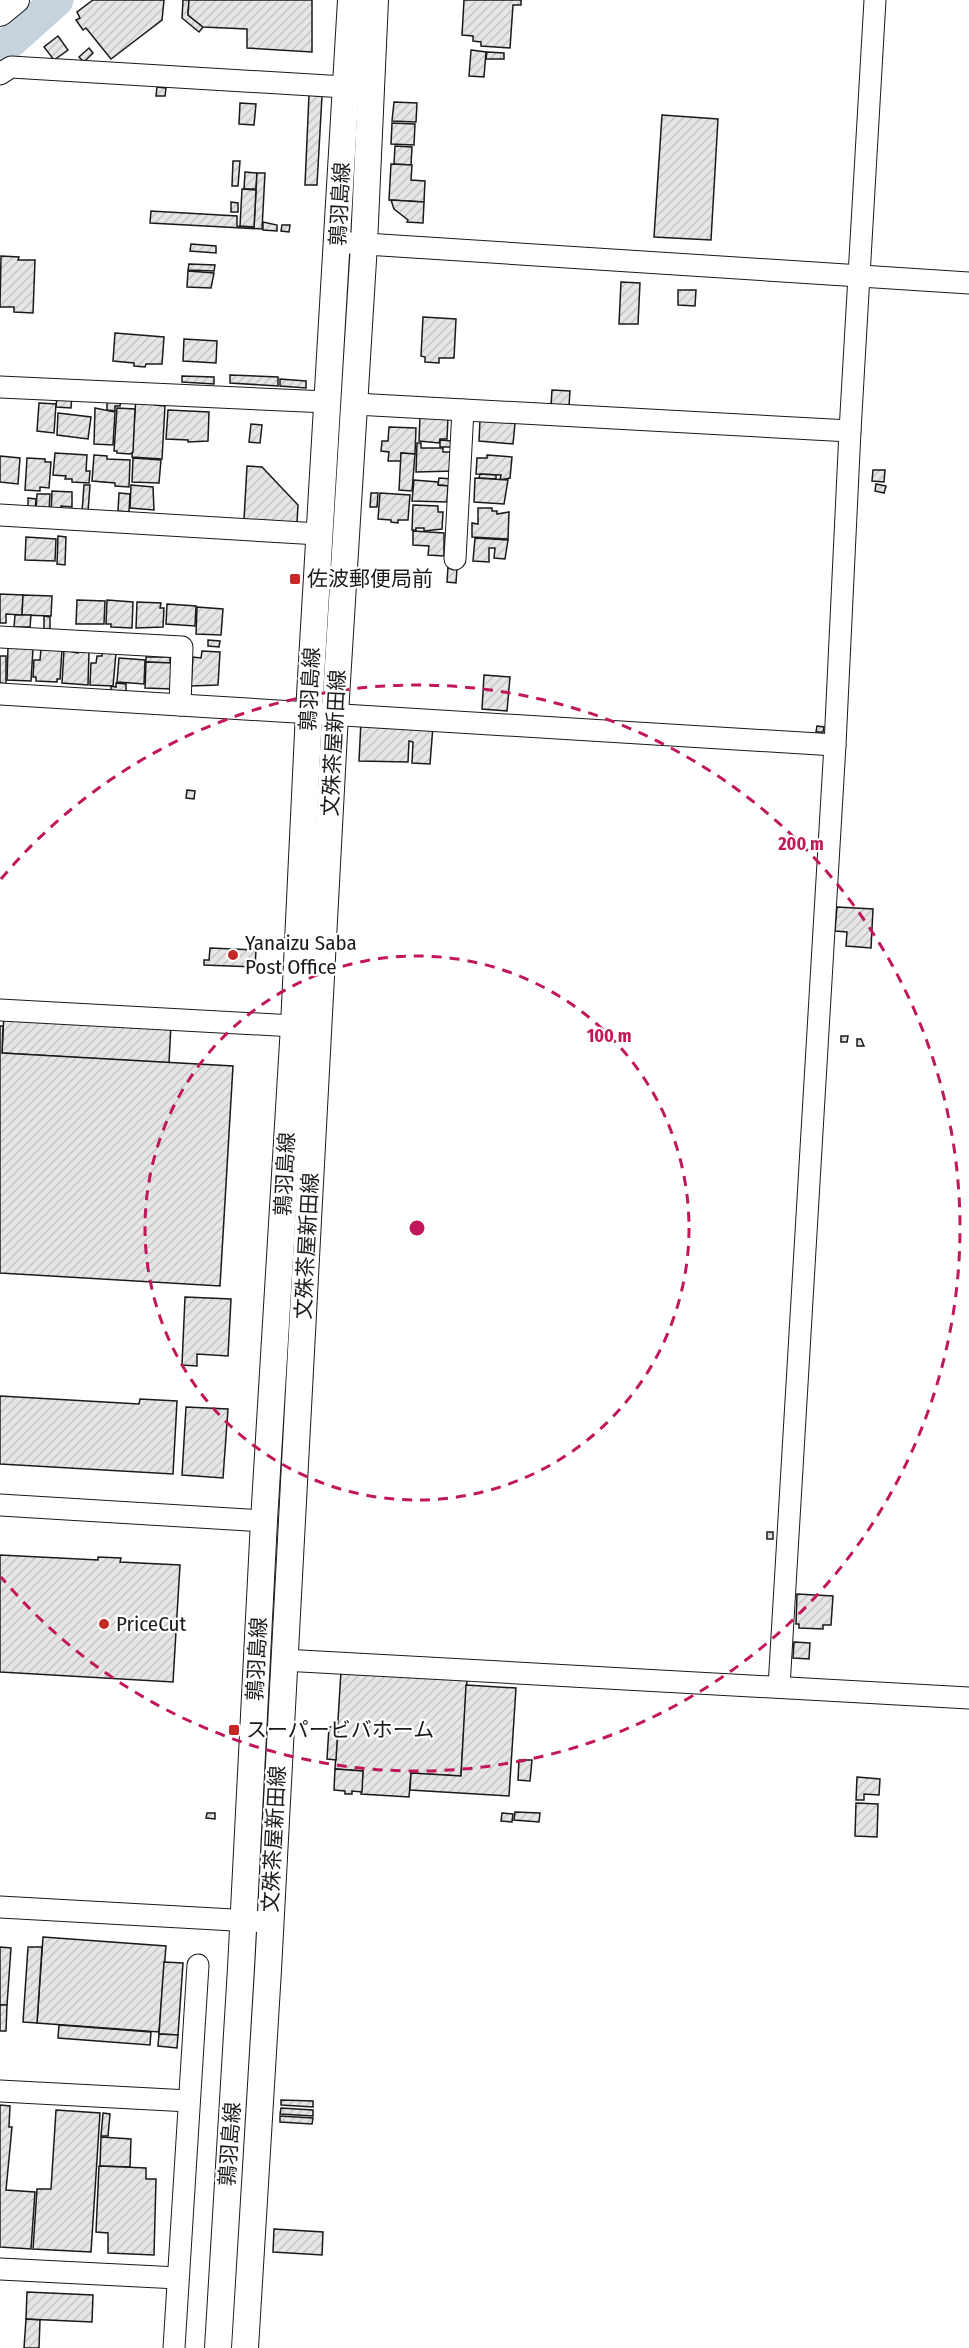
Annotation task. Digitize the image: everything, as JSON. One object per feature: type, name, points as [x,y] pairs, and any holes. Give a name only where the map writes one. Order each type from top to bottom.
[{"type":"main road","points":[[0,13],[16,0]]},
{"type":"main road","name":"鶉羽島線","points":[[218,2348],[351,0]]},
{"type":"main road","name":"文殊茶屋新田線","points":[[245,2348],[335,714],[364,244],[375,0]]},
{"type":"street","points":[[779,1687],[835,745],[850,431],[875,0]]},
{"type":"street","points":[[0,74],[11,67],[345,87]]},
{"type":"street","points":[[338,243],[860,278],[969,283]]},
{"type":"street","points":[[0,387],[327,402]]},
{"type":"street","points":[[355,404],[850,431]]},
{"type":"street","points":[[455,559],[463,410]]},
{"type":"street","points":[[0,515],[319,534]]},
{"type":"street","points":[[0,637],[182,646],[180,705]]},
{"type":"street","points":[[0,694],[835,745]]},
{"type":"street","points":[[0,1010],[294,1026]]},
{"type":"street","points":[[0,1505],[264,1521]]},
{"type":"street","points":[[284,1660],[969,1698]]},
{"type":"street","points":[[0,1907],[269,1922]]},
{"type":"street","points":[[174,2348],[198,1965]]},
{"type":"street","points":[[0,2091],[189,2101]]},
{"type":"street","points":[[0,2269],[178,2278]]},
{"type":"building","points":[[93,0],[164,0],[162,20],[111,59],[86,28],[83,30],[76,20],[80,18],[77,12]]},
{"type":"building","points":[[183,0],[189,0],[188,15],[203,27],[199,32],[182,18]]},
{"type":"building","points":[[189,0],[312,0],[312,52],[247,48],[247,29],[203,27],[188,15]]},
{"type":"building","points":[[464,0],[521,0],[521,5],[513,5],[510,48],[481,46],[481,42],[473,41],[473,36],[462,35]]},
{"type":"building","points":[[58,36],[68,50],[54,60],[44,47]]},
{"type":"building","points":[[89,48],[93,53],[84,62],[79,57]]},
{"type":"building","points":[[471,50],[486,52],[484,77],[469,76]]},
{"type":"building","points":[[487,52],[504,53],[504,59],[486,59]]},
{"type":"building","points":[[157,87],[166,88],[165,96],[156,96]]},
{"type":"building","points":[[309,95],[322,96],[317,185],[305,185]]},
{"type":"building","points":[[394,102],[417,103],[416,122],[392,121]]},
{"type":"building","points":[[240,103],[256,104],[254,125],[239,124]]},
{"type":"building","points":[[662,115],[718,119],[711,240],[654,237]]},
{"type":"building","points":[[392,123],[415,124],[414,145],[391,144]]},
{"type":"building","points":[[395,146],[412,147],[411,165],[394,164]]},
{"type":"building","points":[[233,161],[240,161],[238,186],[232,186]]},
{"type":"building","points":[[391,164],[412,165],[411,180],[425,181],[424,202],[389,200]]},
{"type":"building","points":[[245,172],[257,173],[256,189],[244,189]]},
{"type":"building","points":[[257,173],[265,173],[262,229],[150,223],[151,211],[237,216],[237,226],[254,227]]},
{"type":"building","points":[[242,189],[256,190],[254,227],[240,226]]},
{"type":"building","points":[[391,200],[424,202],[423,223],[407,222],[408,220],[394,209]]},
{"type":"building","points":[[231,202],[238,203],[238,212],[231,212]]},
{"type":"building","points":[[263,222],[277,225],[277,231],[263,230]]},
{"type":"building","points":[[282,225],[290,225],[289,232],[281,231]]},
{"type":"building","points":[[191,244],[216,246],[216,253],[190,251]]},
{"type":"building","points":[[1,256],[19,257],[18,260],[35,260],[33,313],[14,312],[14,307],[0,307]]},
{"type":"building","points":[[189,264],[215,265],[214,271],[188,270]]},
{"type":"building","points":[[188,271],[214,273],[211,288],[187,287]]},
{"type":"building","points":[[621,282],[640,283],[638,324],[619,324]]},
{"type":"building","points":[[678,290],[696,290],[695,306],[678,305]]},
{"type":"building","points":[[423,317],[456,319],[454,358],[439,358],[439,363],[425,362],[425,357],[421,356]]},
{"type":"building","points":[[115,333],[164,337],[162,364],[146,364],[145,367],[134,366],[134,363],[113,361]]},
{"type":"building","points":[[184,339],[217,341],[216,363],[183,361]]},
{"type":"building","points":[[230,375],[278,377],[278,386],[230,383]]},
{"type":"building","points":[[182,376],[214,377],[214,384],[182,382]]},
{"type":"building","points":[[280,379],[306,381],[306,388],[280,386]]},
{"type":"building","points":[[552,390],[570,391],[569,406],[551,405]]},
{"type":"building","points":[[57,395],[72,395],[71,408],[56,407]]},
{"type":"building","points":[[136,397],[156,398],[155,405],[165,406],[162,459],[132,457]]},
{"type":"building","points":[[107,398],[121,398],[120,406],[115,406],[115,411],[107,410]]},
{"type":"building","points":[[39,403],[56,404],[54,433],[37,431]]},
{"type":"building","points":[[95,408],[115,412],[113,445],[94,444]]},
{"type":"building","points":[[117,408],[135,409],[133,452],[130,454],[114,451]]},
{"type":"building","points":[[168,410],[209,412],[208,441],[188,442],[188,440],[166,439]]},
{"type":"building","points":[[58,413],[91,417],[88,439],[57,435]]},
{"type":"building","points":[[420,416],[448,417],[447,439],[440,439],[439,443],[419,441]]},
{"type":"building","points":[[480,420],[515,423],[513,444],[479,441]]},
{"type":"building","points":[[251,424],[262,425],[260,443],[249,442]]},
{"type":"building","points":[[389,427],[416,428],[415,454],[401,453],[401,461],[388,461],[389,452],[381,451],[382,441],[388,441]]},
{"type":"building","points":[[440,440],[452,441],[452,447],[440,447]]},
{"type":"building","points":[[417,443],[421,443],[421,448],[443,448],[443,452],[455,452],[455,471],[416,472]]},
{"type":"building","points":[[55,453],[87,455],[86,471],[90,471],[89,483],[72,482],[72,479],[65,479],[66,476],[53,475]]},
{"type":"building","points":[[401,453],[415,454],[412,491],[399,490]]},
{"type":"building","points":[[94,455],[107,456],[107,459],[130,460],[129,487],[92,481]]},
{"type":"building","points":[[487,455],[512,457],[510,478],[500,480],[501,475],[476,474],[477,458],[487,458]]},
{"type":"building","points":[[0,456],[20,458],[18,484],[0,482]]},
{"type":"building","points":[[27,458],[45,459],[45,462],[51,462],[49,488],[40,487],[40,491],[25,490]]},
{"type":"building","points":[[133,458],[161,460],[159,483],[132,482]]},
{"type":"building","points":[[247,466],[262,467],[298,505],[297,523],[244,520]]},
{"type":"building","points":[[873,470],[885,470],[884,482],[872,481]]},
{"type":"building","points":[[480,474],[496,475],[496,479],[479,478]]},
{"type":"building","points":[[439,478],[452,479],[451,486],[438,485]]},
{"type":"building","points":[[475,478],[508,480],[504,504],[474,502]]},
{"type":"building","points":[[414,480],[438,482],[438,485],[448,486],[447,502],[412,501]]},
{"type":"building","points":[[876,484],[886,486],[884,493],[875,491]]},
{"type":"building","points":[[84,485],[90,485],[88,512],[82,512]]},
{"type":"building","points":[[131,485],[153,487],[154,510],[130,508]]},
{"type":"building","points":[[52,491],[72,492],[72,507],[61,506],[61,514],[51,514]]},
{"type":"building","points":[[119,493],[130,494],[129,512],[118,511]]},
{"type":"building","points":[[371,493],[378,493],[377,507],[370,507]]},
{"type":"building","points":[[380,493],[410,495],[408,520],[398,520],[398,523],[378,519]]},
{"type":"building","points":[[37,494],[50,494],[49,511],[36,510]]},
{"type":"building","points":[[28,498],[36,499],[35,512],[28,512]]},
{"type":"building","points":[[413,505],[438,506],[438,512],[443,512],[442,529],[424,531],[424,528],[416,528],[412,530]]},
{"type":"building","points":[[478,508],[492,508],[492,511],[497,511],[497,514],[509,512],[508,539],[472,537],[472,523],[478,524]]},
{"type":"building","points":[[413,531],[444,533],[444,556],[428,555],[429,546],[413,545]]},
{"type":"building","points":[[58,536],[66,537],[65,565],[57,564]]},
{"type":"building","points":[[26,537],[56,539],[55,561],[25,560]]},
{"type":"building","points":[[475,538],[508,540],[505,559],[494,558],[495,548],[489,548],[489,562],[473,561]]},
{"type":"building","points":[[448,567],[457,568],[456,583],[447,582]]},
{"type":"building","points":[[0,594],[23,595],[22,615],[6,614],[6,623],[0,623]]},
{"type":"building","points":[[23,595],[52,596],[51,616],[22,615]]},
{"type":"building","points":[[77,600],[105,601],[104,624],[76,624]]},
{"type":"building","points":[[107,600],[133,602],[132,628],[111,627],[111,624],[106,624]]},
{"type":"building","points":[[137,602],[161,603],[160,608],[164,608],[163,627],[136,628]]},
{"type":"building","points":[[167,604],[196,606],[195,626],[166,624]]},
{"type":"building","points":[[197,607],[223,609],[221,635],[196,634]]},
{"type":"building","points":[[15,615],[31,615],[30,627],[14,627]]},
{"type":"building","points":[[44,616],[50,617],[50,629],[44,629]]},
{"type":"building","points":[[208,640],[220,641],[219,647],[208,646]]},
{"type":"building","points":[[8,647],[33,649],[31,681],[7,680]]},
{"type":"building","points":[[41,649],[62,650],[60,679],[57,679],[57,682],[36,681],[36,677],[33,677],[34,660],[40,660]]},
{"type":"building","points":[[64,650],[78,653],[78,651],[89,652],[88,685],[62,683]]},
{"type":"building","points":[[202,651],[220,652],[218,685],[191,686],[193,657],[201,658]]},
{"type":"building","points":[[102,653],[116,653],[113,686],[90,685],[91,663],[96,663],[97,656],[102,656]]},
{"type":"building","points":[[0,656],[6,656],[6,684],[0,683]]},
{"type":"building","points":[[146,657],[170,657],[170,663],[146,662]]},
{"type":"building","points":[[119,658],[145,660],[144,684],[117,682]]},
{"type":"building","points":[[146,662],[173,663],[172,689],[145,688]]},
{"type":"building","points":[[484,675],[510,677],[507,711],[482,709]]},
{"type":"building","points":[[116,683],[126,684],[126,693],[111,691],[111,686],[116,687]]},
{"type":"building","points":[[361,721],[433,726],[430,764],[412,763],[413,742],[409,741],[408,762],[359,761]]},
{"type":"building","points":[[817,726],[824,727],[823,732],[816,732]]},
{"type":"building","points":[[187,790],[195,791],[194,799],[186,798]]},
{"type":"building","points":[[837,907],[873,909],[871,948],[846,946],[847,932],[835,931]]},
{"type":"building","name":"Yanaizu Saba Post Office","points":[[210,948],[256,950],[255,967],[204,965],[204,960],[209,960]]},
{"type":"building","points":[[4,1013],[171,1024],[169,1063],[2,1053]]},
{"type":"building","points":[[0,1026],[3,1026],[2,1053],[233,1066],[220,1286],[0,1273]]},
{"type":"building","points":[[841,1036],[848,1036],[847,1042],[841,1042]]},
{"type":"building","points":[[857,1039],[861,1039],[864,1046],[857,1046]]},
{"type":"building","points":[[185,1297],[231,1299],[228,1356],[197,1354],[197,1366],[182,1365]]},
{"type":"building","points":[[0,1396],[139,1404],[140,1399],[177,1401],[173,1474],[0,1464]]},
{"type":"building","points":[[186,1407],[228,1409],[223,1478],[182,1475]]},
{"type":"building","points":[[767,1532],[773,1532],[773,1539],[767,1539]]},
{"type":"building","points":[[0,1555],[98,1560],[98,1557],[121,1558],[120,1562],[180,1565],[173,1682],[0,1672]]},
{"type":"building","points":[[797,1594],[833,1596],[831,1625],[823,1625],[823,1629],[799,1628],[799,1624],[796,1624]]},
{"type":"building","points":[[794,1642],[810,1643],[809,1659],[793,1658]]},
{"type":"building","points":[[341,1671],[467,1679],[461,1776],[411,1773],[409,1797],[361,1794],[363,1771],[335,1769]]},
{"type":"building","points":[[466,1685],[516,1688],[509,1796],[410,1790],[411,1773],[461,1776]]},
{"type":"building","points":[[329,1727],[338,1727],[336,1760],[327,1759]]},
{"type":"building","points":[[519,1760],[532,1760],[530,1781],[518,1780]]},
{"type":"building","points":[[335,1769],[363,1771],[362,1792],[352,1791],[352,1794],[345,1794],[345,1791],[334,1790]]},
{"type":"building","points":[[857,1777],[880,1779],[879,1795],[864,1794],[864,1800],[856,1800]]},
{"type":"building","points":[[856,1803],[878,1804],[877,1837],[855,1836]]},
{"type":"building","points":[[515,1812],[540,1813],[539,1822],[514,1820]]},
{"type":"building","points":[[207,1813],[215,1813],[215,1819],[206,1818]]},
{"type":"building","points":[[502,1813],[513,1814],[512,1822],[501,1821]]},
{"type":"building","points":[[43,1937],[166,1946],[159,2032],[37,2023]]},
{"type":"building","points":[[0,1947],[11,1948],[7,2005],[0,2005]]},
{"type":"building","points":[[28,1947],[42,1947],[37,2023],[23,2022]]},
{"type":"building","points":[[164,1962],[183,1963],[178,2035],[159,2034]]},
{"type":"building","points":[[0,2005],[7,2005],[6,2031],[0,2031]]},
{"type":"building","points":[[59,2025],[151,2032],[150,2045],[58,2038]]},
{"type":"building","points":[[159,2034],[178,2035],[177,2048],[158,2046]]},
{"type":"building","points":[[281,2100],[313,2101],[313,2107],[281,2105]]},
{"type":"building","points":[[0,2105],[10,2106],[9,2127],[12,2127],[6,2190],[35,2192],[31,2249],[0,2247]]},
{"type":"building","points":[[281,2108],[313,2110],[313,2116],[280,2114]]},
{"type":"building","points":[[56,2110],[100,2113],[91,2252],[33,2249],[37,2189],[51,2189]]},
{"type":"building","points":[[103,2113],[110,2114],[108,2136],[101,2136]]},
{"type":"building","points":[[280,2116],[313,2118],[312,2124],[280,2122]]},
{"type":"building","points":[[101,2137],[131,2139],[130,2167],[100,2166]]},
{"type":"building","points":[[99,2166],[146,2168],[146,2179],[156,2179],[154,2255],[108,2253],[108,2233],[96,2232]]},
{"type":"building","points":[[274,2229],[323,2232],[322,2255],[273,2252]]},
{"type":"building","points":[[27,2292],[93,2295],[92,2322],[26,2319]]},
{"type":"building","points":[[26,2319],[40,2320],[39,2348],[24,2348]]},
{"type":"waterway","points":[[0,51],[57,0]]},
{"type":"place","name":"佐波郵便局前","points":[[295,579]]},
{"type":"place","name":"Yanaizu Saba Post Office","points":[[233,955]]},
{"type":"place","name":"PriceCut","points":[[104,1624]]},
{"type":"place","name":"スーパービバホーム","points":[[234,1730]]}]
